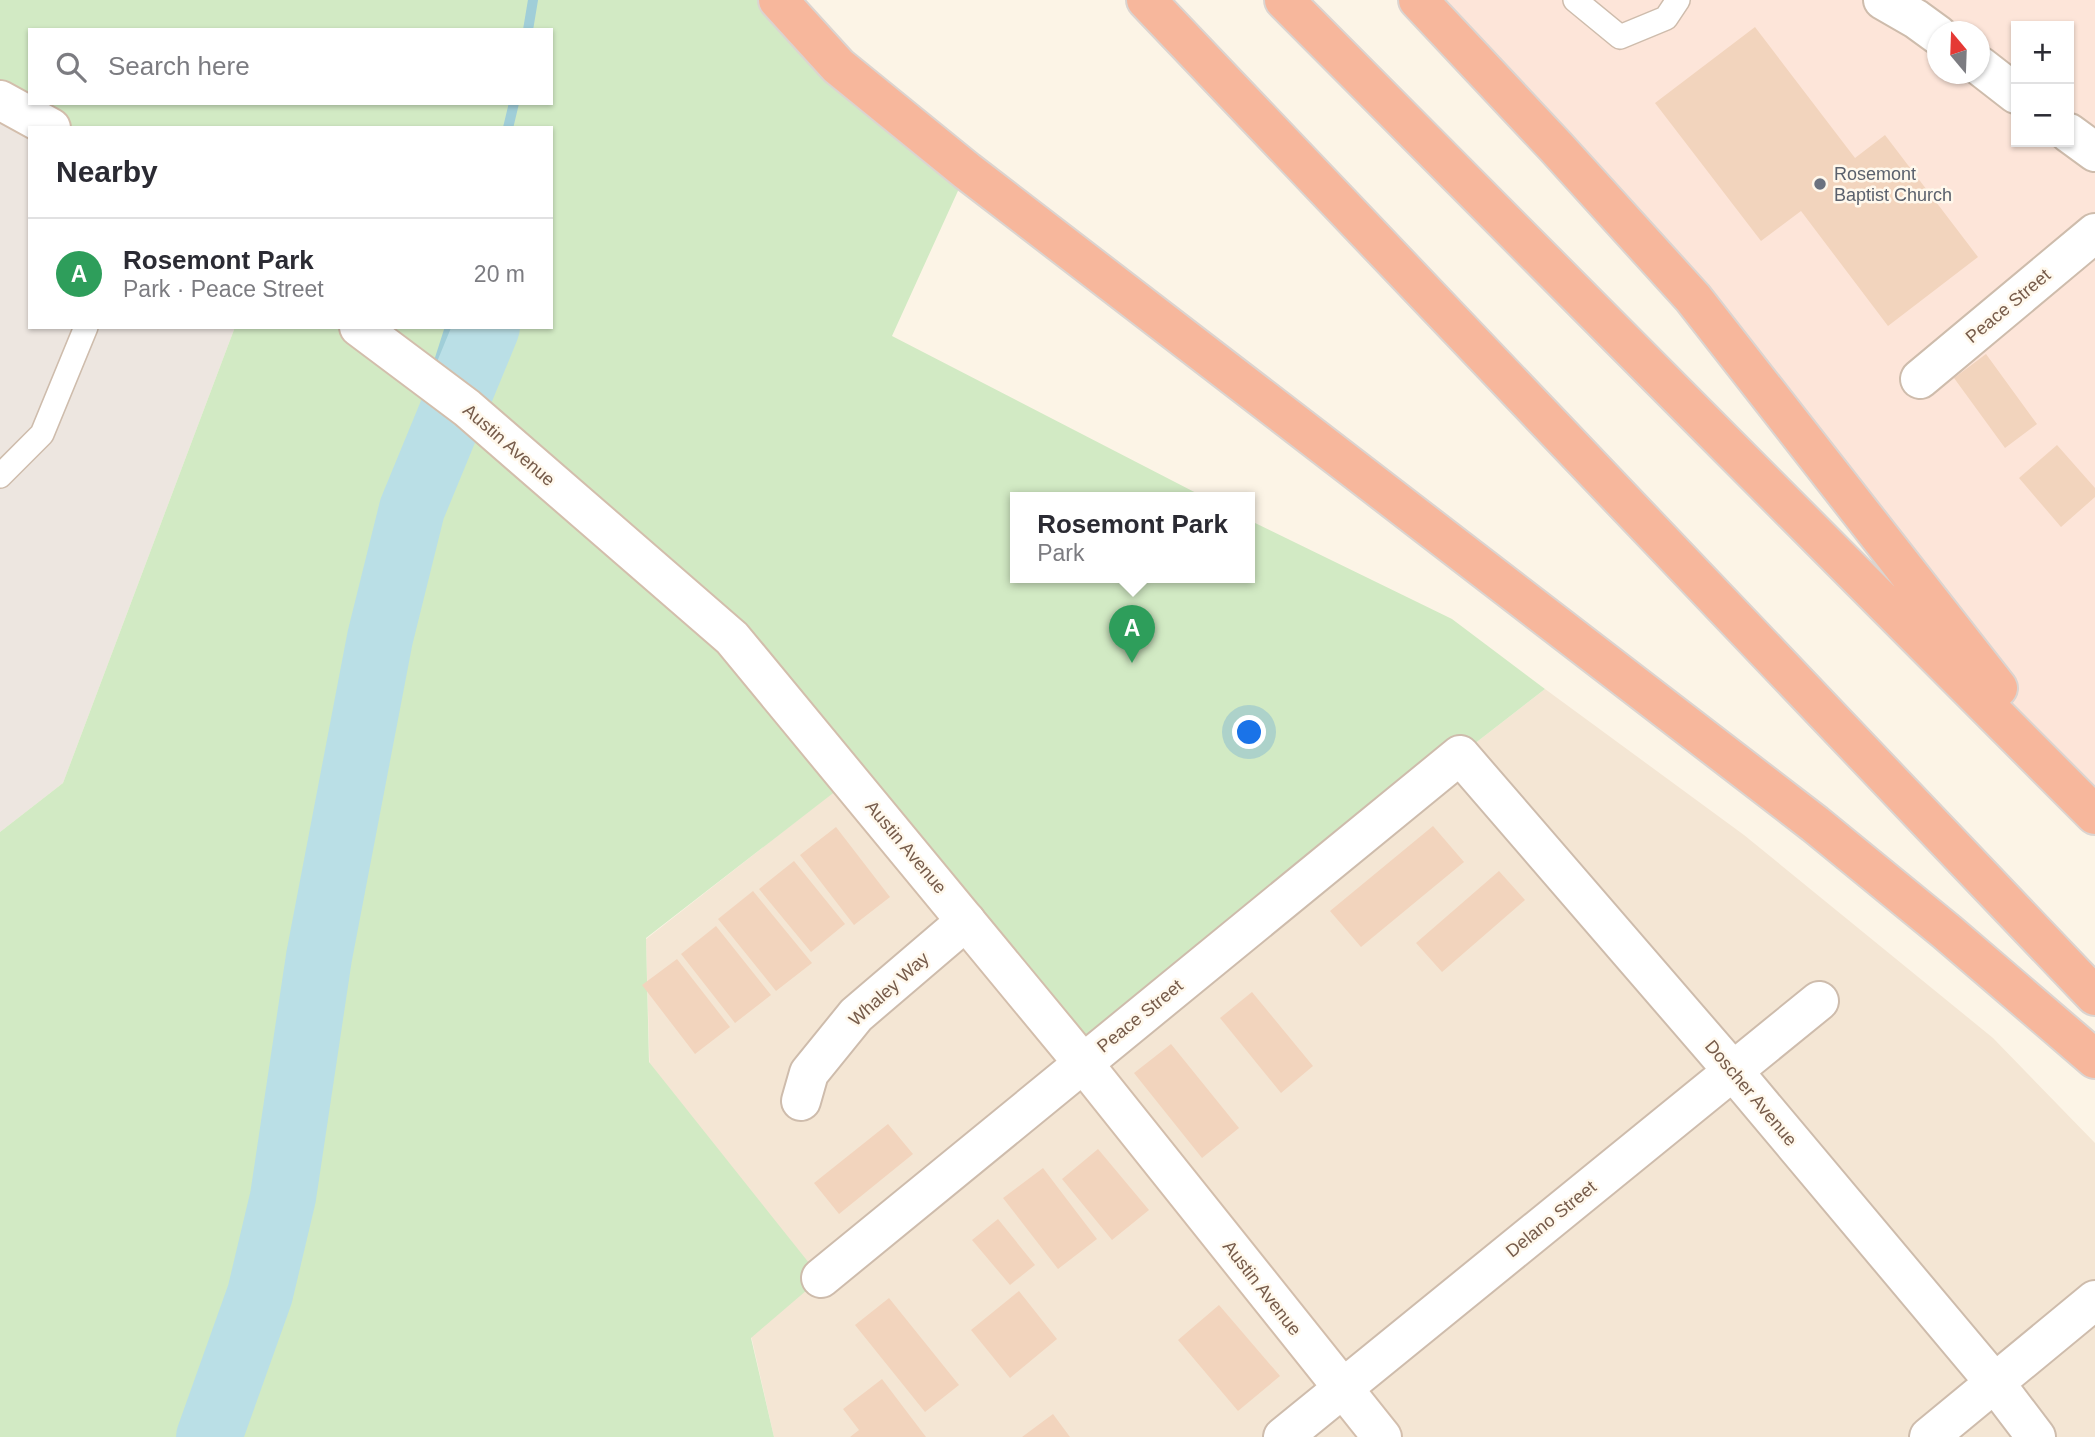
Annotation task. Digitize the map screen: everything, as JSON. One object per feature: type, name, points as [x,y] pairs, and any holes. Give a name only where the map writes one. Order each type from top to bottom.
[{"type":"highway","points":[[778,0],[838,66],[967,171],[1815,824],[1947,932],[2095,1059]]},
{"type":"highway","points":[[1146,0],[2095,996]]},
{"type":"highway","points":[[1283,0],[2095,813]]},
{"type":"highway","points":[[1418,0],[1693,298],[2095,813]]},
{"type":"street","points":[[1883,0],[1927,27]]},
{"type":"street","points":[[1990,74],[2011,89]]},
{"type":"street","points":[[0,100],[47,126]]},
{"type":"street","points":[[2074,137],[2095,152]]},
{"type":"street","name":"Peace Street","points":[[1920,379],[2095,233]]},
{"type":"street","name":"Austin Avenue","points":[[362,329],[467,408],[732,638],[1083,1063],[1382,1437]]},
{"type":"street","name":"Peace Street","points":[[821,1278],[1460,755]]},
{"type":"street","name":"Doscher Avenue","points":[[1460,755],[1733,1071],[1995,1383],[2036,1437]]},
{"type":"street","name":"Whaley Way","points":[[801,1101],[809,1073],[856,1014],[966,921]]},
{"type":"street","name":"Delano Street","points":[[1283,1437],[1819,1001]]},
{"type":"street","points":[[1929,1437],[2095,1300]]},
{"type":"lane","points":[[1575,0],[1620,37],[1666,18],[1678,0]]},
{"type":"lane","points":[[0,476],[42,434],[85,329]]},
{"type":"shaded area","points":[[1418,0],[2095,0],[2095,811],[1793,428]]},
{"type":"shaded area","points":[[0,100],[28,126],[28,329],[234,329],[63,783],[0,832]]},
{"type":"shaded area","points":[[1545,689],[1744,835],[1993,1038],[2095,1143],[2095,1437],[774,1437],[747,1318],[652,1150],[646,939],[850,779],[1460,755]]},
{"type":"green space","points":[[0,0],[778,0],[967,171],[892,336],[1194,492],[1010,492],[1010,583],[1255,583],[1255,523],[1452,619],[1545,689],[1460,755],[1083,1063],[850,780],[646,938],[649,1062],[821,1278],[751,1338],[774,1437],[0,1437],[0,832],[63,783],[234,329],[553,329],[553,126],[47,126],[0,100]]},
{"type":"building","name":"Rosemont Baptist Church","points":[[1755,27],[1855,158],[1885,135],[1978,257],[1888,326],[1801,211],[1761,241],[1655,103]]},
{"type":"building","points":[[1986,354],[2037,424],[2005,448],[1954,378]]},
{"type":"building","points":[[2057,445],[2095,488],[2095,497],[2061,527],[2019,478]]},
{"type":"building","points":[[1433,826],[1464,862],[1361,947],[1330,911]]},
{"type":"building","points":[[836,827],[890,897],[854,925],[800,855]]},
{"type":"building","points":[[794,861],[845,924],[811,952],[759,889]]},
{"type":"building","points":[[1499,871],[1525,900],[1442,972],[1416,943]]},
{"type":"building","points":[[753,891],[812,963],[776,991],[718,919]]},
{"type":"building","points":[[716,926],[771,995],[735,1023],[681,954]]},
{"type":"building","points":[[677,959],[730,1027],[695,1054],[642,985]]},
{"type":"building","points":[[1252,992],[1313,1066],[1281,1093],[1220,1018]]},
{"type":"building","points":[[1171,1044],[1239,1128],[1202,1158],[1134,1073]]},
{"type":"building","points":[[888,1124],[913,1154],[839,1214],[814,1183]]},
{"type":"building","points":[[1098,1149],[1149,1210],[1112,1240],[1062,1179]]},
{"type":"building","points":[[1043,1168],[1097,1239],[1058,1269],[1003,1198]]},
{"type":"building","points":[[998,1219],[1035,1265],[1010,1285],[972,1240]]},
{"type":"building","points":[[1019,1291],[1057,1339],[1010,1378],[971,1330]]},
{"type":"building","points":[[889,1298],[959,1385],[925,1412],[855,1325]]},
{"type":"building","points":[[1219,1305],[1280,1376],[1238,1411],[1178,1340]]},
{"type":"building","points":[[882,1379],[926,1437],[850,1437],[859,1430],[843,1409]]},
{"type":"building","points":[[1053,1414],[1070,1437],[1022,1437]]},
{"type":"waterway","points":[[528,28],[533,0]]},
{"type":"waterway","points":[[508,126],[514,105]]},
{"type":"waterway","points":[[435,374],[449,329]]},
{"type":"waterway","points":[[209,1437],[260,1294],[283,1197],[319,957],[380,638],[412,509],[486,329]]},
{"type":"waterway","points":[[219,1437],[336,765],[430,390]]},
{"type":"place","name":"Rosemont Baptist Church","points":[[1820,184]]},
{"type":"place","name":"Rosemont Park","points":[[1132,663]]}]
